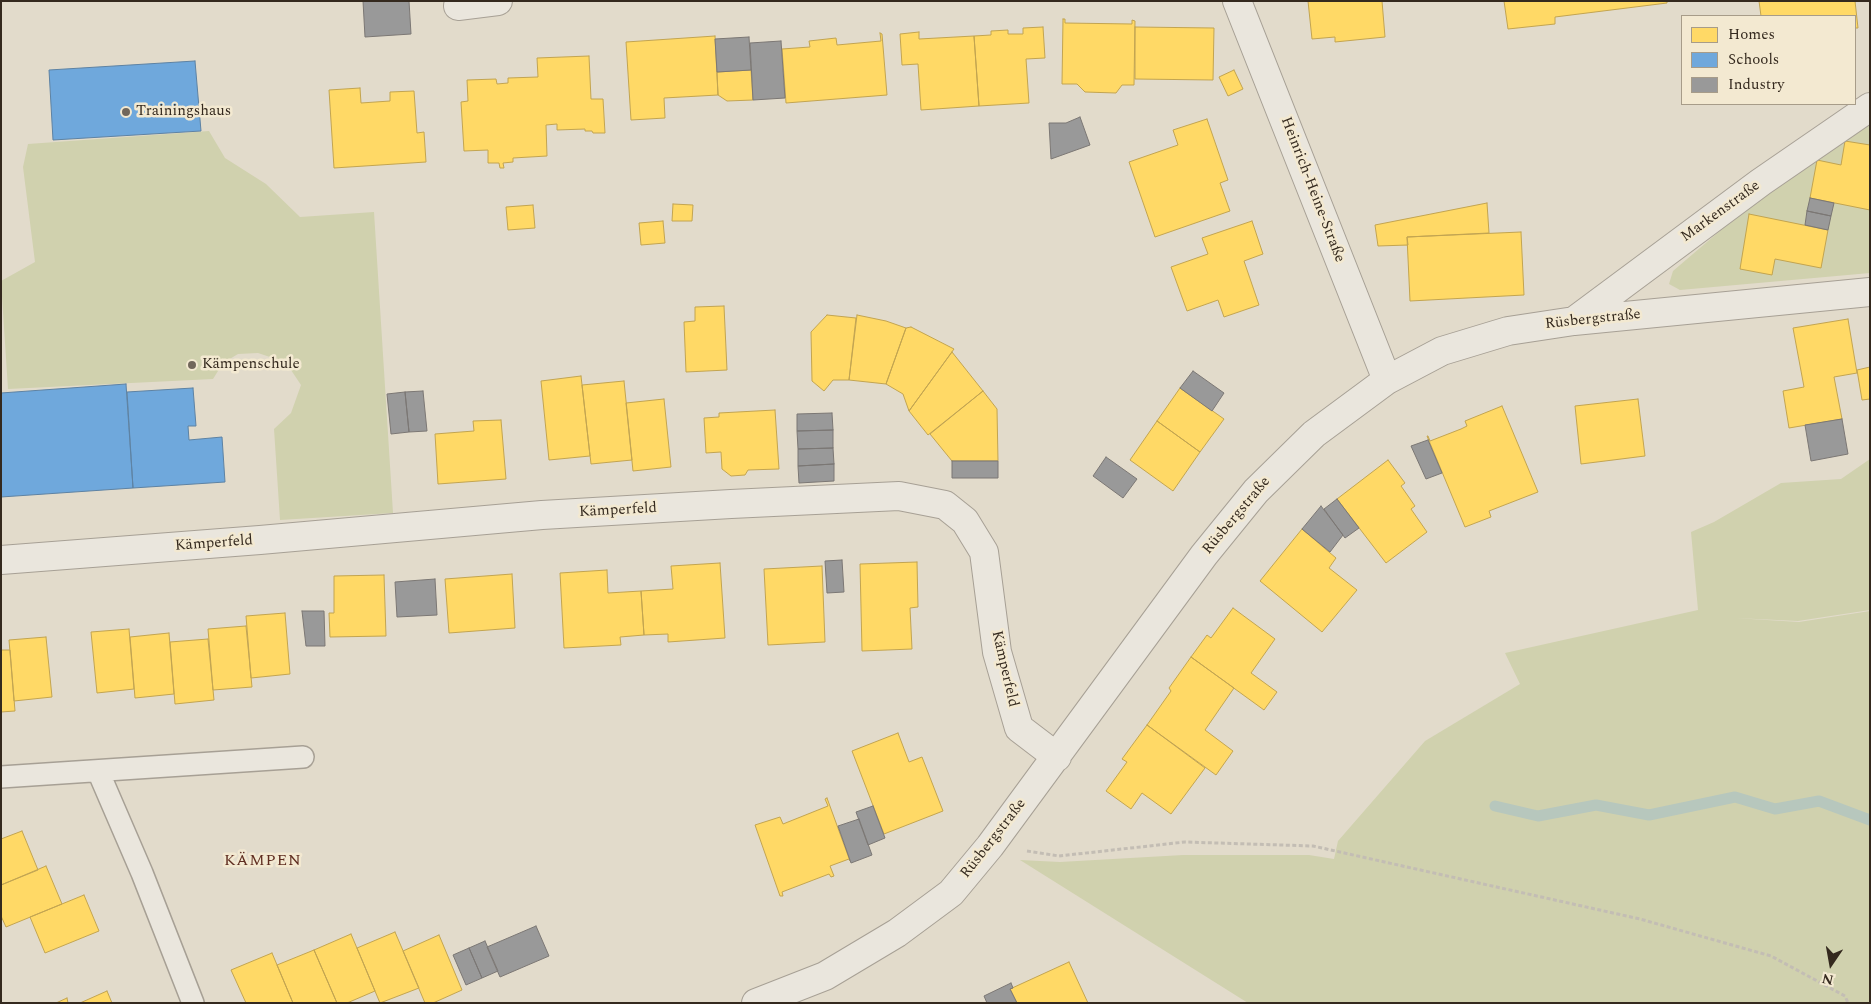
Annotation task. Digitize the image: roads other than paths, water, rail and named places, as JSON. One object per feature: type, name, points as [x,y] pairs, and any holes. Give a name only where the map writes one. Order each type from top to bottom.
[{"type":"street","points":[[458,6],[498,1]]},
{"type":"street","name":"Heinrich-Heine-Straße","points":[[1237,1],[1387,380]]},
{"type":"street","name":"Markenstraße","points":[[1574,321],[1761,182],[1870,107]]},
{"type":"street","name":"Rüsbergstraße","points":[[756,1003],[825,976],[896,933],[951,893],[990,846],[1204,555],[1256,490],[1314,434],[1387,380],[1442,351],[1508,330],[1574,321],[1870,292]]},
{"type":"street","name":"Kämperfeld","points":[[1,560],[260,540],[542,515],[721,504],[899,496],[944,504],[965,521],[984,552],[997,652],[1019,728],[1056,757]]},
{"type":"lane","points":[[1,777],[303,757]]},
{"type":"lane","points":[[98,772],[142,873],[193,1003]]},
{"type":"waterway","points":[[1495,806],[1538,816],[1596,805],[1649,815],[1735,797],[1775,809],[1819,801],[1870,820]]},
{"type":"place","name":"Trainingshaus","points":[[126,112]]},
{"type":"place","name":"Kämpenschule","points":[[192,365]]},
{"type":"district","name":"KÄMPEN","points":[[263,862]]}]
